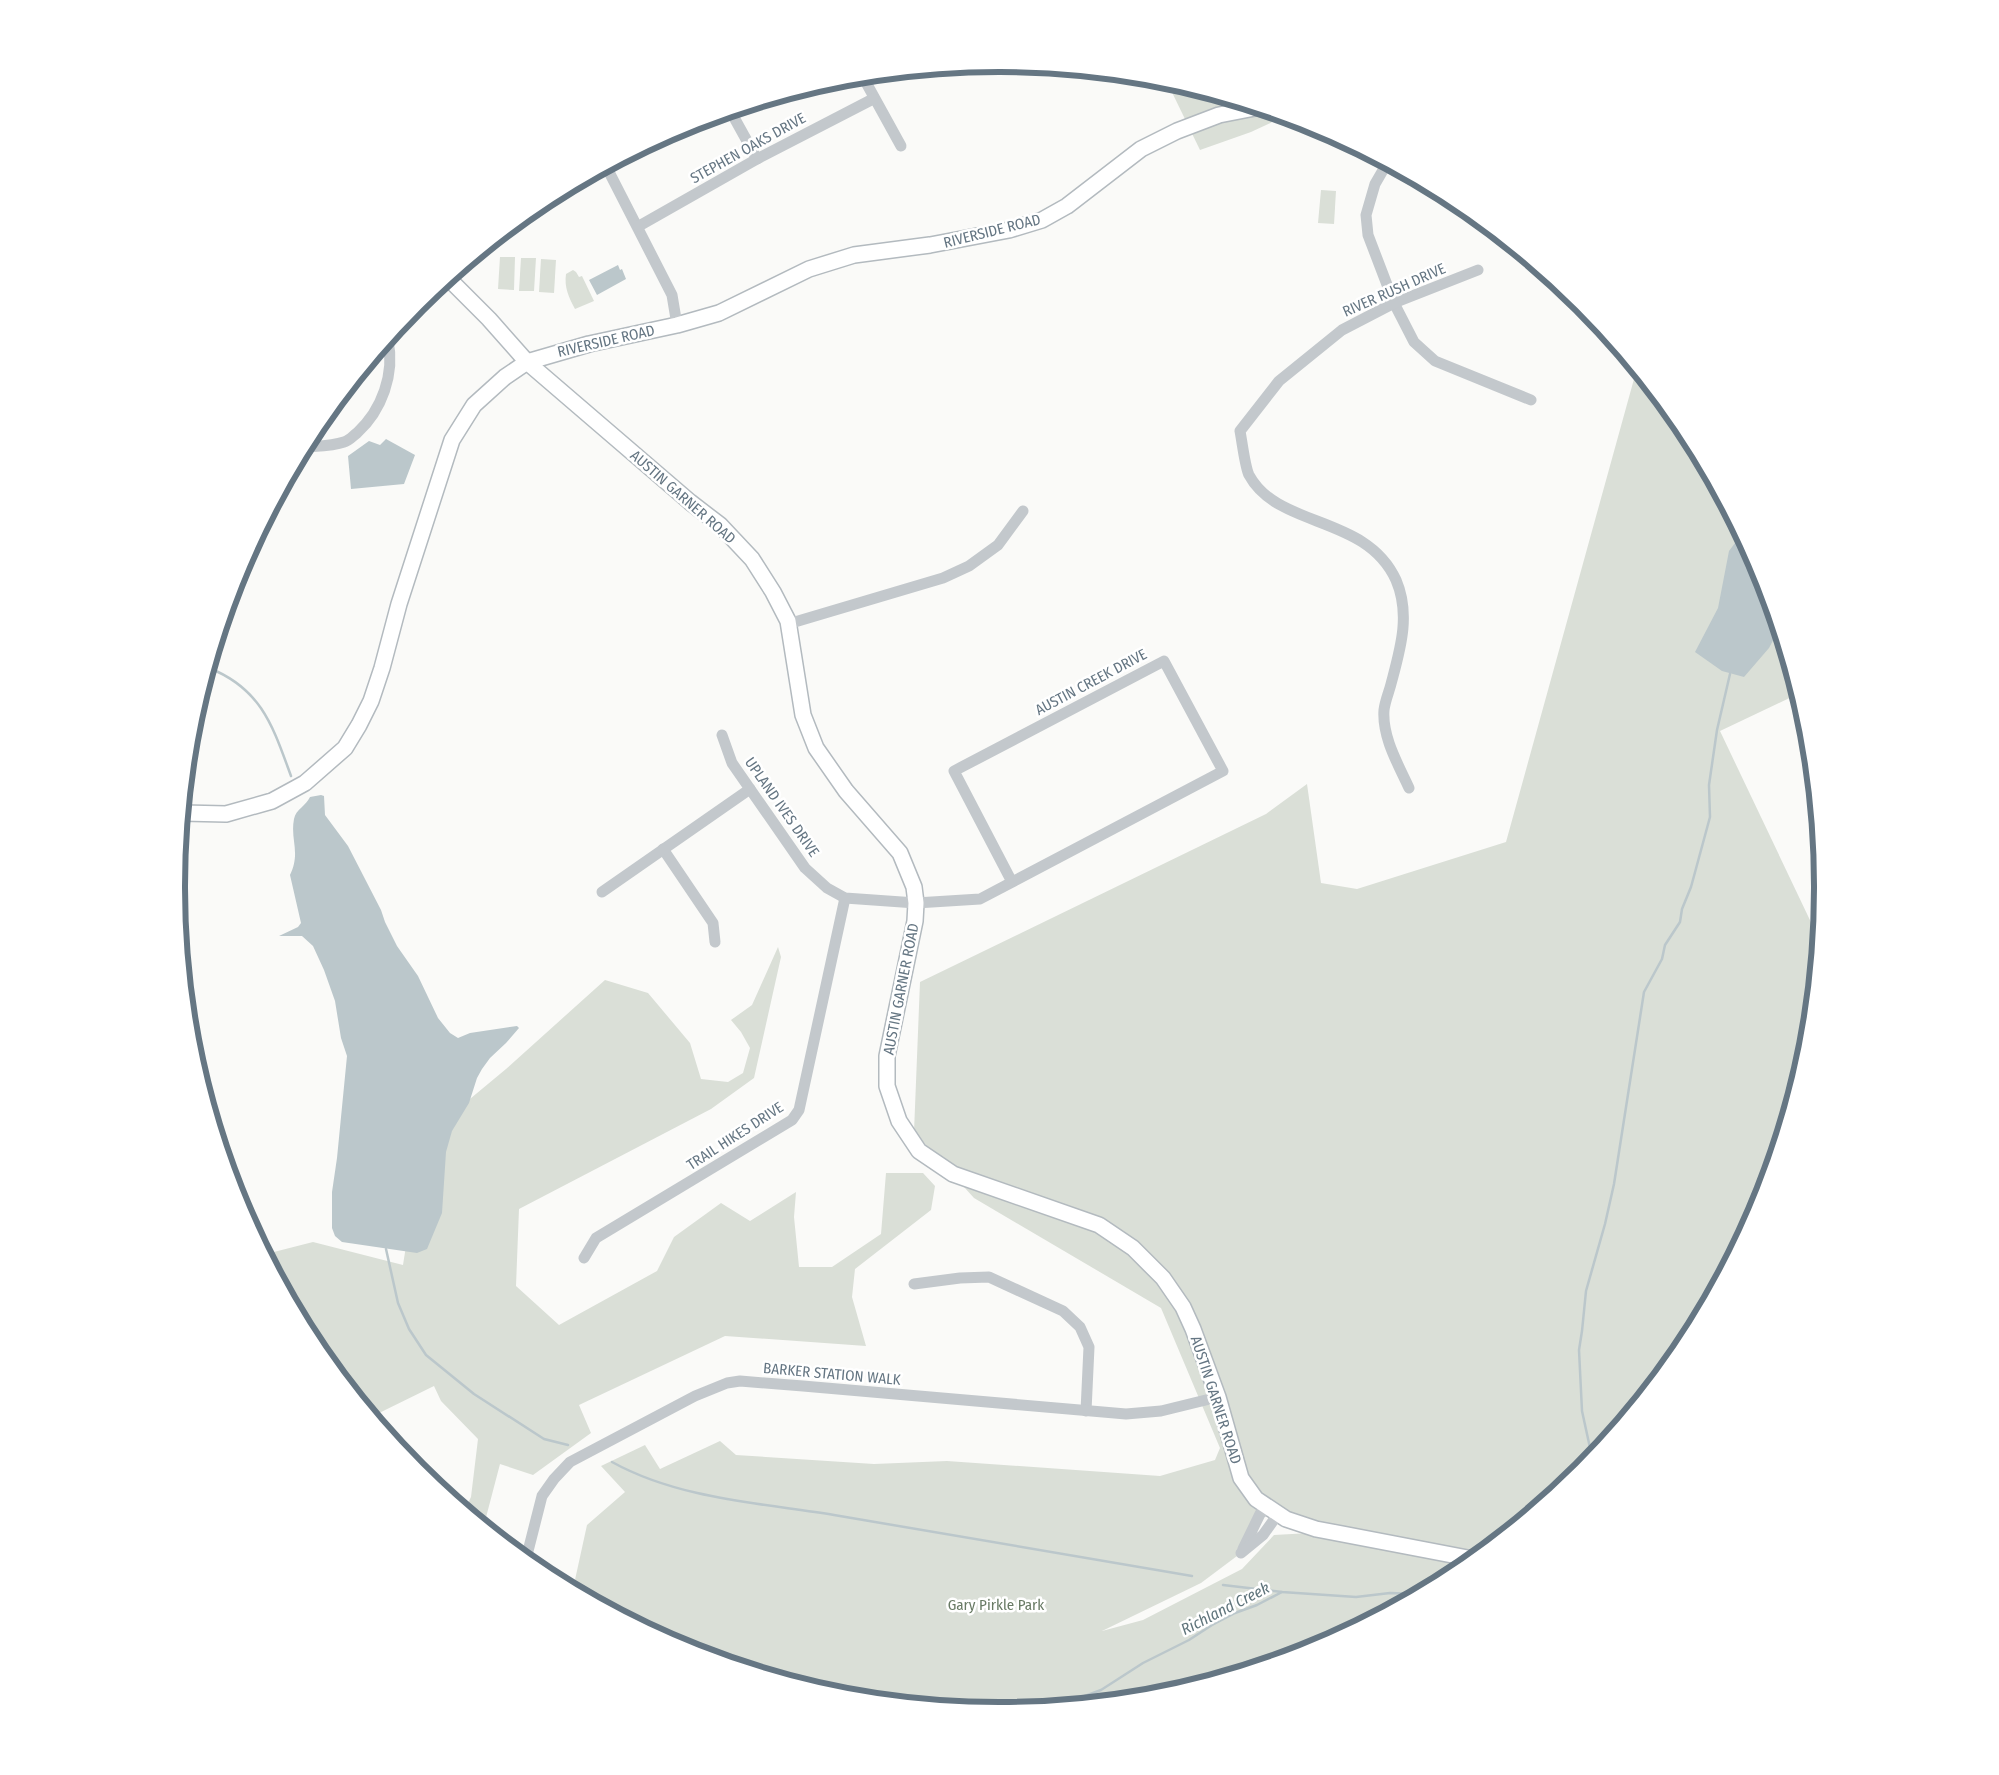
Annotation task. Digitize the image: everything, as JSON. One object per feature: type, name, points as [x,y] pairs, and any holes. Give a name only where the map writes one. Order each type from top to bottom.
[{"type":"street","points":[[866,84],[901,146]]},
{"type":"street","name":"STEPHEN OAKS DRIVE","points":[[639,226],[757,159],[874,99]]},
{"type":"street","name":"RIVERSIDE ROAD","points":[[188,813],[226,814],[272,801],[306,783],[345,748],[371,701],[452,440],[474,405],[505,377],[527,362],[589,344],[676,325],[719,313],[809,269],[854,255],[930,245],[1009,230],[1042,220],[1067,206],[1141,149],[1176,131],[1219,115],[1243,110]]},
{"type":"street","points":[[734,118],[757,159]]},
{"type":"street","points":[[1383,169],[1375,184],[1366,215],[1368,235],[1394,303],[1414,342],[1435,361],[1531,400]]},
{"type":"street","points":[[610,173],[639,226],[672,294],[676,325]]},
{"type":"street","name":"RIVER RUSH DRIVE","points":[[1409,788],[1391,749],[1386,730],[1384,710],[1401,646],[1404,612],[1396,580],[1379,554],[1355,536],[1299,513],[1267,496],[1249,474],[1240,430],[1279,381],[1342,330],[1394,303],[1478,270]]},
{"type":"street","name":"AUSTIN GARNER ROAD","points":[[453,283],[489,319],[527,362],[690,502],[720,525],[752,559],[773,592],[788,624],[803,716],[816,748],[846,791],[900,853],[914,887],[916,921],[887,1056],[887,1086],[892,1106],[904,1132],[919,1151],[953,1174],[1099,1225],[1134,1248],[1163,1278],[1183,1307],[1193,1328],[1218,1397],[1240,1478],[1256,1499],[1286,1518],[1316,1529],[1463,1557]]},
{"type":"street","points":[[315,446],[346,442],[364,426],[376,409],[388,382],[391,357],[389,347]]},
{"type":"street","points":[[788,624],[943,578],[969,566],[998,545],[1023,511]]},
{"type":"street","name":"AUSTIN CREEK DRIVE","points":[[916,904],[980,899],[1223,771],[1164,661],[954,770],[1012,882]]},
{"type":"street","name":"UPLAND IVES DRIVE","points":[[722,735],[732,763],[805,868],[827,888],[845,898],[916,904]]},
{"type":"street","points":[[602,892],[750,789]]},
{"type":"street","points":[[663,849],[713,923],[715,942]]},
{"type":"street","name":"TRAIL HIKES DRIVE","points":[[584,1258],[596,1238],[792,1120],[799,1110],[845,898]]},
{"type":"street","points":[[914,1284],[989,1277],[1063,1311],[1080,1327],[1089,1347],[1086,1411]]},
{"type":"street","name":"BARKER STATION WALK","points":[[528,1552],[542,1496],[554,1479],[570,1462],[695,1396],[726,1383],[740,1381],[1126,1414],[1161,1411],[1218,1397]]},
{"type":"green space","points":[[1171,91],[1210,100],[1274,121],[1251,132],[1200,150]]},
{"type":"green space","points":[[1321,190],[1336,191],[1334,224],[1318,223]]},
{"type":"green space","points":[[500,257],[515,257],[514,290],[498,289]]},
{"type":"green space","points":[[521,258],[536,258],[534,291],[519,291]]},
{"type":"green space","points":[[541,259],[556,260],[554,293],[539,292]]},
{"type":"green space","points":[[573,270],[579,277],[582,276],[594,301],[575,309],[566,288],[566,274]]},
{"type":"green space","name":"Gary Pirkle Park","points":[[1633,375],[1677,435],[1705,480],[1730,527],[1752,576],[1771,626],[1787,677],[1792,697],[1720,731],[1813,927],[1808,994],[1787,1098],[1771,1149],[1752,1199],[1730,1248],[1705,1295],[1677,1340],[1646,1384],[1612,1425],[1576,1464],[1496,1534],[1452,1565],[1407,1593],[1360,1618],[1311,1640],[1261,1659],[1210,1675],[1158,1687],[1106,1696],[1053,1701],[946,1701],[893,1696],[789,1675],[738,1659],[688,1640],[639,1618],[575,1582],[587,1525],[625,1492],[601,1466],[645,1445],[660,1469],[720,1441],[736,1455],[874,1464],[947,1461],[1160,1476],[1215,1460],[1220,1448],[1161,1308],[974,1198],[914,1132],[920,982],[1266,814],[1307,784],[1321,883],[1357,889],[1506,842],[1634,379]],"holes":[[[1241,1488],[1310,1533],[1274,1535],[1242,1569],[1143,1620],[1102,1631],[1201,1583],[1241,1553],[1260,1514]]]},
{"type":"green space","points":[[778,947],[781,957],[754,1078],[711,1109],[519,1209],[516,1286],[559,1325],[657,1271],[674,1237],[721,1203],[750,1221],[796,1192],[794,1217],[799,1267],[832,1267],[881,1234],[886,1173],[923,1173],[935,1186],[931,1210],[855,1269],[852,1297],[866,1346],[725,1336],[579,1405],[591,1433],[533,1475],[500,1464],[485,1519],[467,1504],[471,1497],[478,1439],[441,1401],[434,1386],[378,1414],[353,1384],[322,1340],[294,1295],[271,1253],[313,1242],[403,1265],[423,1138],[506,1069],[605,980],[648,993],[690,1043],[701,1079],[728,1082],[743,1073],[750,1048],[741,1032],[731,1020],[752,1005]]},
{"type":"shaded area","points":[[618,265],[626,279],[597,295],[589,280]]},
{"type":"shaded area","points":[[386,439],[415,455],[404,484],[351,489],[348,456],[369,441],[380,445]]},
{"type":"shaded area","points":[[1736,541],[1752,576],[1775,637],[1769,648],[1744,677],[1722,671],[1695,652],[1718,608],[1729,551]]},
{"type":"shaded area","points":[[324,796],[325,815],[348,846],[397,946],[418,976],[438,1018],[450,1033],[458,1038],[470,1033],[517,1026],[519,1028],[482,1069],[469,1103],[452,1131],[446,1152],[442,1213],[427,1249],[417,1253],[342,1242],[335,1236],[332,1228],[332,1192],[347,1056],[341,1038],[335,1001],[313,946],[302,936],[279,936],[298,927],[301,923],[290,875],[295,859],[294,819],[310,797]]},
{"type":"waterway","points":[[214,671],[242,687],[253,698],[271,726],[291,776]]},
{"type":"waterway","points":[[1590,1449],[1582,1411],[1579,1350],[1586,1291],[1614,1184],[1644,992],[1662,959],[1665,945],[1680,922],[1682,909],[1691,887],[1710,817],[1709,785],[1717,730],[1730,674]]},
{"type":"waterway","points":[[386,1249],[398,1303],[409,1329],[426,1355],[474,1394],[544,1439],[568,1445]]},
{"type":"waterway","points":[[612,1462],[665,1484],[720,1498],[834,1515],[1192,1576]]},
{"type":"waterway","name":"Richland Creek","points":[[1223,1585],[1282,1592],[1356,1597],[1390,1593],[1406,1594]]},
{"type":"waterway","name":"Richland Creek","points":[[1078,1699],[1101,1690],[1143,1663],[1189,1640],[1212,1625],[1282,1592]]}]
